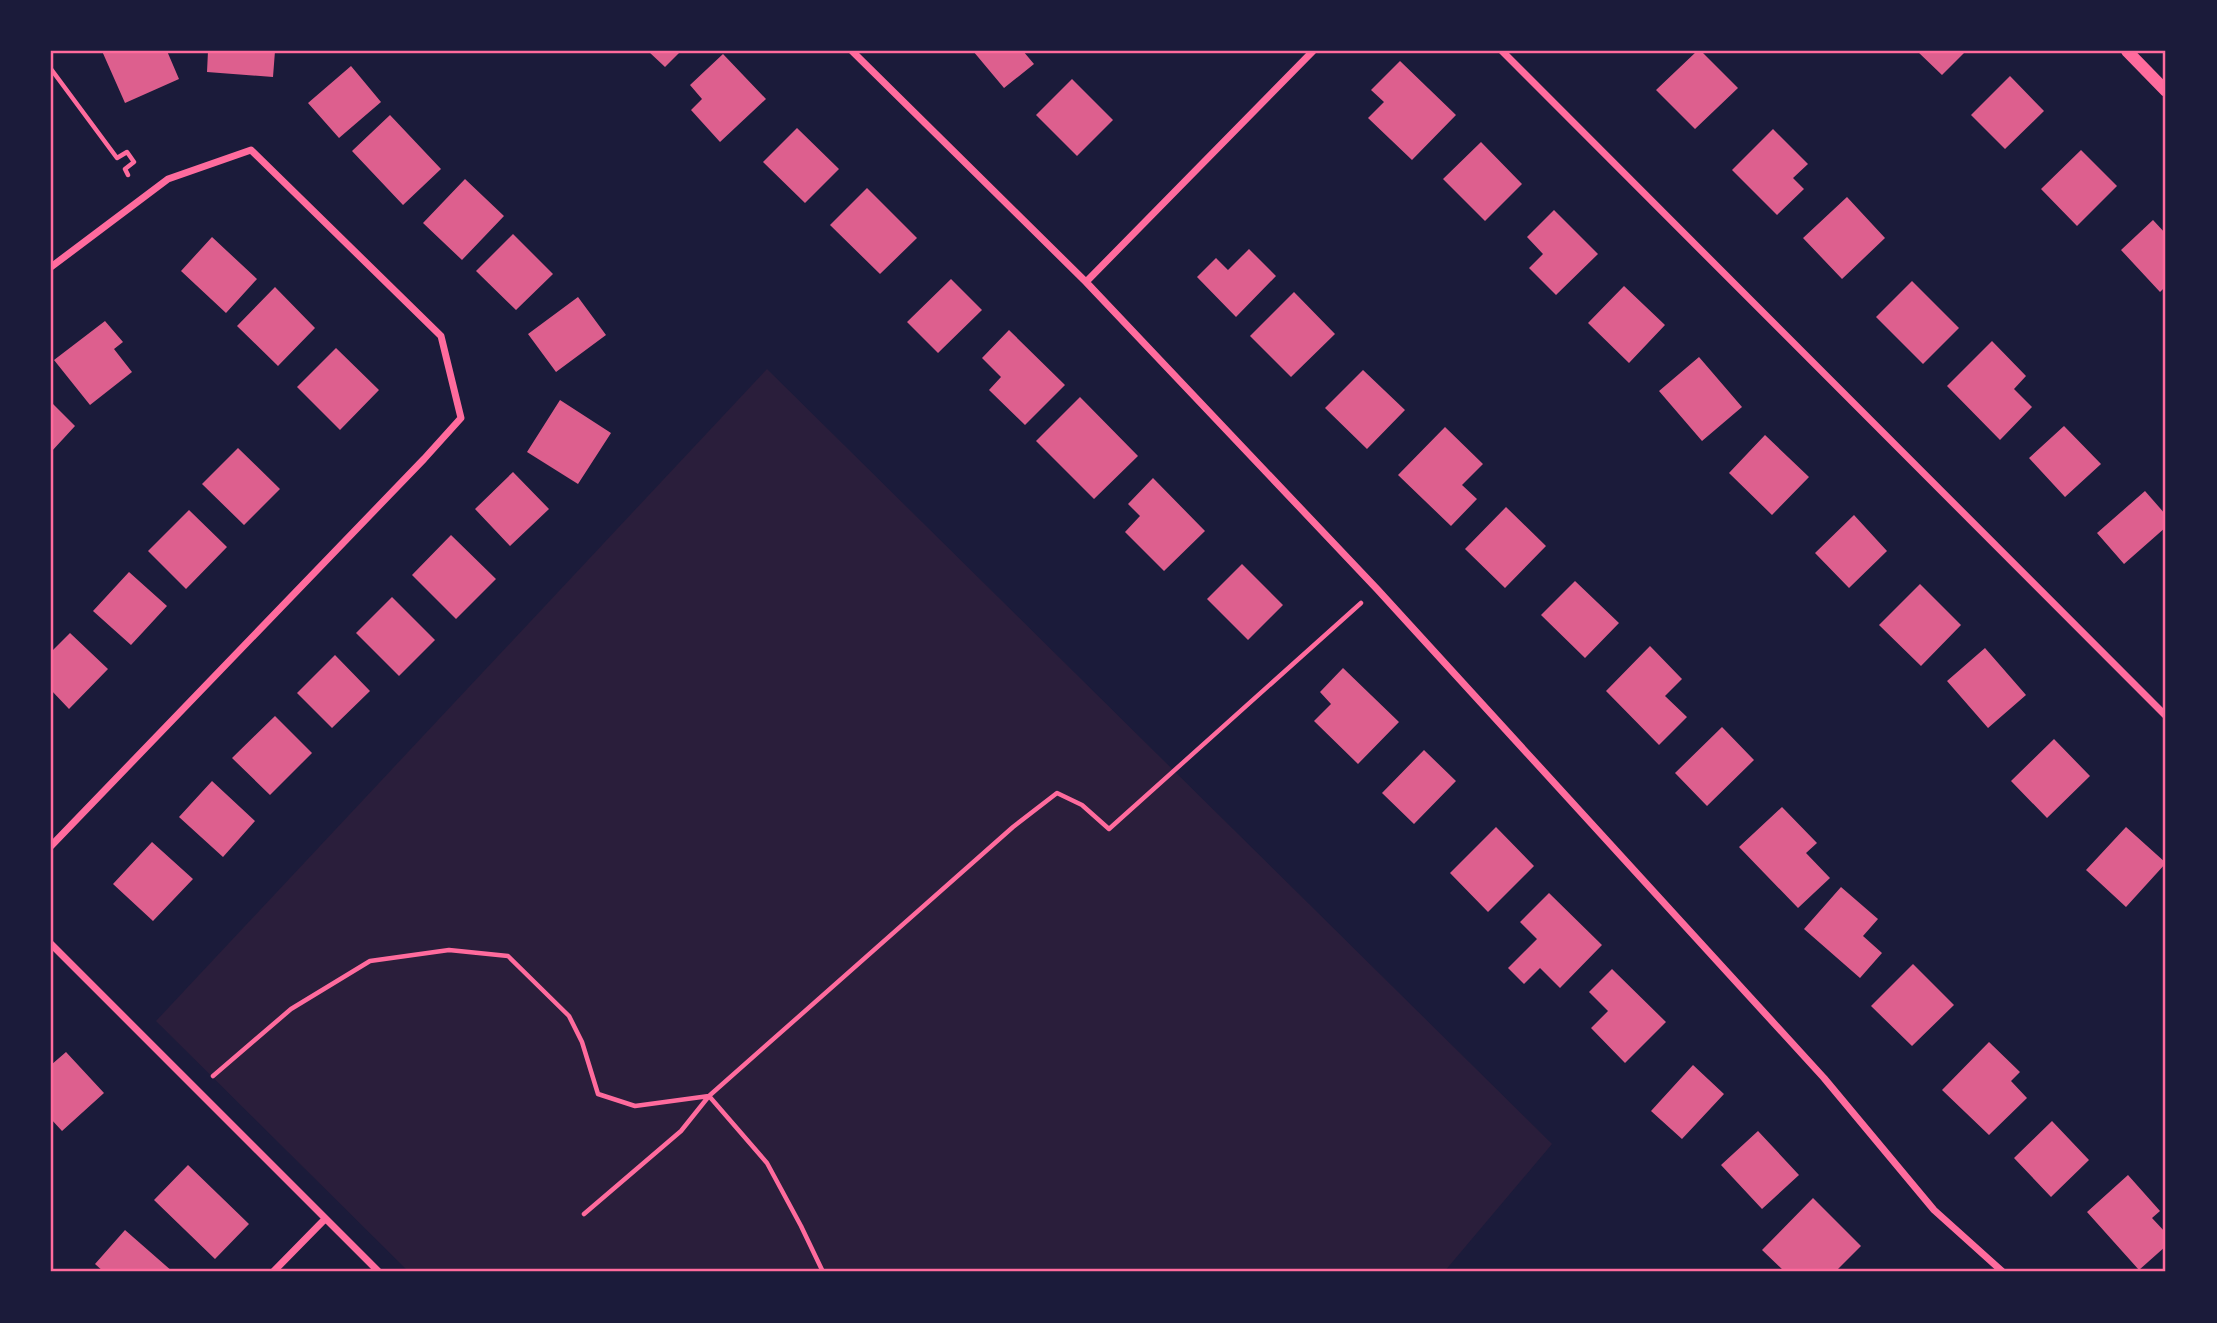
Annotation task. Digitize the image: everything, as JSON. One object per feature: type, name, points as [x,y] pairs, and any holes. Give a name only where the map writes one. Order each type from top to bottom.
[{"type":"street","points":[[852,51],[1086,282],[1377,589],[1824,1078],[1934,1210],[2003,1272]]},
{"type":"street","points":[[1086,282],[1313,51]]},
{"type":"street","points":[[1502,51],[2166,716]]},
{"type":"street","points":[[2127,51],[2166,91]]},
{"type":"street","points":[[51,267],[168,178],[251,150],[440,336],[461,418],[51,846]]},
{"type":"street","points":[[51,944],[379,1272]]},
{"type":"street","points":[[273,1272],[326,1219]]},
{"type":"path","points":[[51,69],[117,158],[127,152],[134,162],[125,169],[128,176]]},
{"type":"path","points":[[584,1214],[681,1131],[709,1096],[1013,827],[1057,793],[1082,805],[1110,829],[1377,589]]},
{"type":"path","points":[[197,1090],[291,1009],[370,961],[449,950],[508,956],[569,1016],[582,1042],[598,1094],[635,1106],[709,1096]]},
{"type":"path","points":[[709,1096],[767,1163],[822,1272]]},
{"type":"shaded area","points":[[767,369],[1552,1144],[1444,1272],[409,1272],[156,1021]]},
{"type":"building","points":[[102,51],[167,51],[179,79],[125,103]]},
{"type":"building","points":[[208,51],[275,51],[273,77],[207,72]]},
{"type":"building","points":[[648,51],[681,51],[665,67]]},
{"type":"building","points":[[973,51],[1023,51],[1034,64],[1004,88]]},
{"type":"building","points":[[1697,51],[1701,51],[1738,88],[1695,129],[1656,90]]},
{"type":"building","points":[[1917,51],[1966,51],[1942,75]]},
{"type":"building","points":[[723,54],[766,99],[720,142],[691,110],[702,99],[690,85]]},
{"type":"building","points":[[1400,61],[1456,115],[1412,160],[1368,118],[1384,102],[1371,90]]},
{"type":"building","points":[[351,66],[381,102],[339,138],[308,103]]},
{"type":"building","points":[[2010,76],[2044,111],[2005,149],[1971,115]]},
{"type":"building","points":[[1072,79],[1113,120],[1077,156],[1036,115]]},
{"type":"building","points":[[390,115],[441,169],[403,205],[352,151]]},
{"type":"building","points":[[797,128],[839,169],[805,203],[763,162]]},
{"type":"building","points":[[1773,129],[1808,164],[1793,178],[1804,189],[1777,215],[1732,170]]},
{"type":"building","points":[[1481,142],[1522,184],[1485,221],[1443,179]]},
{"type":"building","points":[[2081,150],[2117,186],[2077,226],[2041,189]]},
{"type":"building","points":[[465,179],[504,216],[462,260],[423,223]]},
{"type":"building","points":[[867,188],[917,238],[880,274],[830,225]]},
{"type":"building","points":[[1847,197],[1885,238],[1842,279],[1803,238]]},
{"type":"building","points":[[1554,210],[1598,254],[1556,295],[1529,268],[1543,254],[1527,237]]},
{"type":"building","points":[[2153,220],[2166,234],[2166,286],[2160,292],[2121,250]]},
{"type":"building","points":[[513,234],[553,274],[516,310],[476,271]]},
{"type":"building","points":[[212,237],[257,279],[226,313],[181,271]]},
{"type":"building","points":[[1249,249],[1276,276],[1236,317],[1197,277],[1216,258],[1228,270]]},
{"type":"building","points":[[951,279],[982,310],[938,353],[907,322]]},
{"type":"building","points":[[1912,281],[1959,328],[1923,364],[1876,317]]},
{"type":"building","points":[[1624,286],[1665,325],[1629,363],[1588,323]]},
{"type":"building","points":[[275,287],[315,328],[278,366],[237,326]]},
{"type":"building","points":[[1294,292],[1335,334],[1291,377],[1250,336]]},
{"type":"building","points":[[578,297],[606,335],[556,372],[528,334]]},
{"type":"building","points":[[105,321],[123,342],[114,349],[132,372],[90,405],[54,360]]},
{"type":"building","points":[[1009,330],[1065,385],[1025,425],[989,390],[1001,377],[982,358]]},
{"type":"building","points":[[1992,341],[2026,376],[2014,389],[2032,407],[2000,440],[1947,386]]},
{"type":"building","points":[[336,348],[379,390],[340,430],[297,387]]},
{"type":"building","points":[[1699,357],[1742,407],[1702,441],[1659,391]]},
{"type":"building","points":[[1363,370],[1405,410],[1367,449],[1325,408]]},
{"type":"building","points":[[1080,397],[1138,456],[1094,499],[1036,441]]},
{"type":"building","points":[[560,400],[611,433],[578,484],[527,452]]},
{"type":"building","points":[[51,402],[75,426],[51,452]]},
{"type":"building","points":[[2064,426],[2101,464],[2065,497],[2029,458]]},
{"type":"building","points":[[1445,427],[1483,464],[1462,485],[1477,499],[1451,526],[1398,475]]},
{"type":"building","points":[[1765,435],[1809,477],[1772,515],[1729,473]]},
{"type":"building","points":[[238,448],[280,489],[244,525],[202,484]]},
{"type":"building","points":[[513,472],[549,509],[510,546],[475,509]]},
{"type":"building","points":[[1153,478],[1205,531],[1164,571],[1125,532],[1140,516],[1128,504]]},
{"type":"building","points":[[2145,491],[2166,515],[2166,527],[2124,564],[2097,533]]},
{"type":"building","points":[[1506,507],[1546,546],[1505,588],[1465,549]]},
{"type":"building","points":[[189,510],[227,547],[186,589],[148,551]]},
{"type":"building","points":[[1854,515],[1887,551],[1849,588],[1815,553]]},
{"type":"building","points":[[451,535],[496,579],[456,619],[412,575]]},
{"type":"building","points":[[1242,564],[1283,605],[1248,640],[1207,599]]},
{"type":"building","points":[[129,572],[167,606],[131,645],[93,611]]},
{"type":"building","points":[[1575,581],[1619,623],[1585,658],[1541,615]]},
{"type":"building","points":[[1920,584],[1961,625],[1921,666],[1879,625]]},
{"type":"building","points":[[392,597],[435,640],[399,676],[356,633]]},
{"type":"building","points":[[70,633],[108,669],[69,709],[51,690],[51,652]]},
{"type":"building","points":[[1650,646],[1682,679],[1665,696],[1687,717],[1659,745],[1606,691]]},
{"type":"building","points":[[1985,648],[2026,695],[1988,728],[1947,681]]},
{"type":"building","points":[[335,655],[370,691],[332,728],[297,693]]},
{"type":"building","points":[[1343,668],[1399,722],[1358,764],[1314,721],[1331,704],[1320,692]]},
{"type":"building","points":[[275,716],[312,753],[270,795],[232,758]]},
{"type":"building","points":[[1722,727],[1754,760],[1707,806],[1675,773]]},
{"type":"building","points":[[2054,739],[2090,776],[2047,818],[2011,781]]},
{"type":"building","points":[[1424,750],[1456,781],[1414,824],[1382,793]]},
{"type":"building","points":[[212,781],[255,821],[223,857],[179,817]]},
{"type":"building","points":[[1782,807],[1817,843],[1806,853],[1830,878],[1798,908],[1739,847]]},
{"type":"building","points":[[1496,827],[1534,866],[1488,912],[1450,873]]},
{"type":"building","points":[[2126,827],[2166,863],[2126,907],[2086,870]]},
{"type":"building","points":[[152,842],[193,879],[153,921],[113,884]]},
{"type":"building","points":[[1841,887],[1878,919],[1863,936],[1882,953],[1860,978],[1804,929]]},
{"type":"building","points":[[1549,893],[1602,945],[1560,988],[1540,968],[1524,984],[1508,968],[1537,939],[1520,922]]},
{"type":"building","points":[[1913,964],[1954,1005],[1912,1046],[1871,1006]]},
{"type":"building","points":[[1612,969],[1666,1022],[1625,1063],[1591,1028],[1608,1011],[1589,992]]},
{"type":"building","points":[[1989,1042],[2020,1072],[2011,1081],[2027,1098],[1989,1135],[1942,1090]]},
{"type":"building","points":[[66,1052],[104,1093],[62,1131],[51,1119],[51,1065]]},
{"type":"building","points":[[1693,1065],[1724,1094],[1682,1139],[1651,1111]]},
{"type":"building","points":[[2052,1121],[2089,1160],[2051,1197],[2014,1158]]},
{"type":"building","points":[[1758,1131],[1799,1175],[1762,1209],[1721,1165]]},
{"type":"building","points":[[188,1165],[249,1224],[215,1259],[154,1200]]},
{"type":"building","points":[[2128,1175],[2160,1211],[2152,1218],[2166,1233],[2166,1246],[2139,1270],[2087,1212]]},
{"type":"building","points":[[1813,1198],[1861,1246],[1835,1272],[1785,1272],[1762,1250]]},
{"type":"building","points":[[125,1230],[173,1272],[104,1272],[95,1264]]}]
